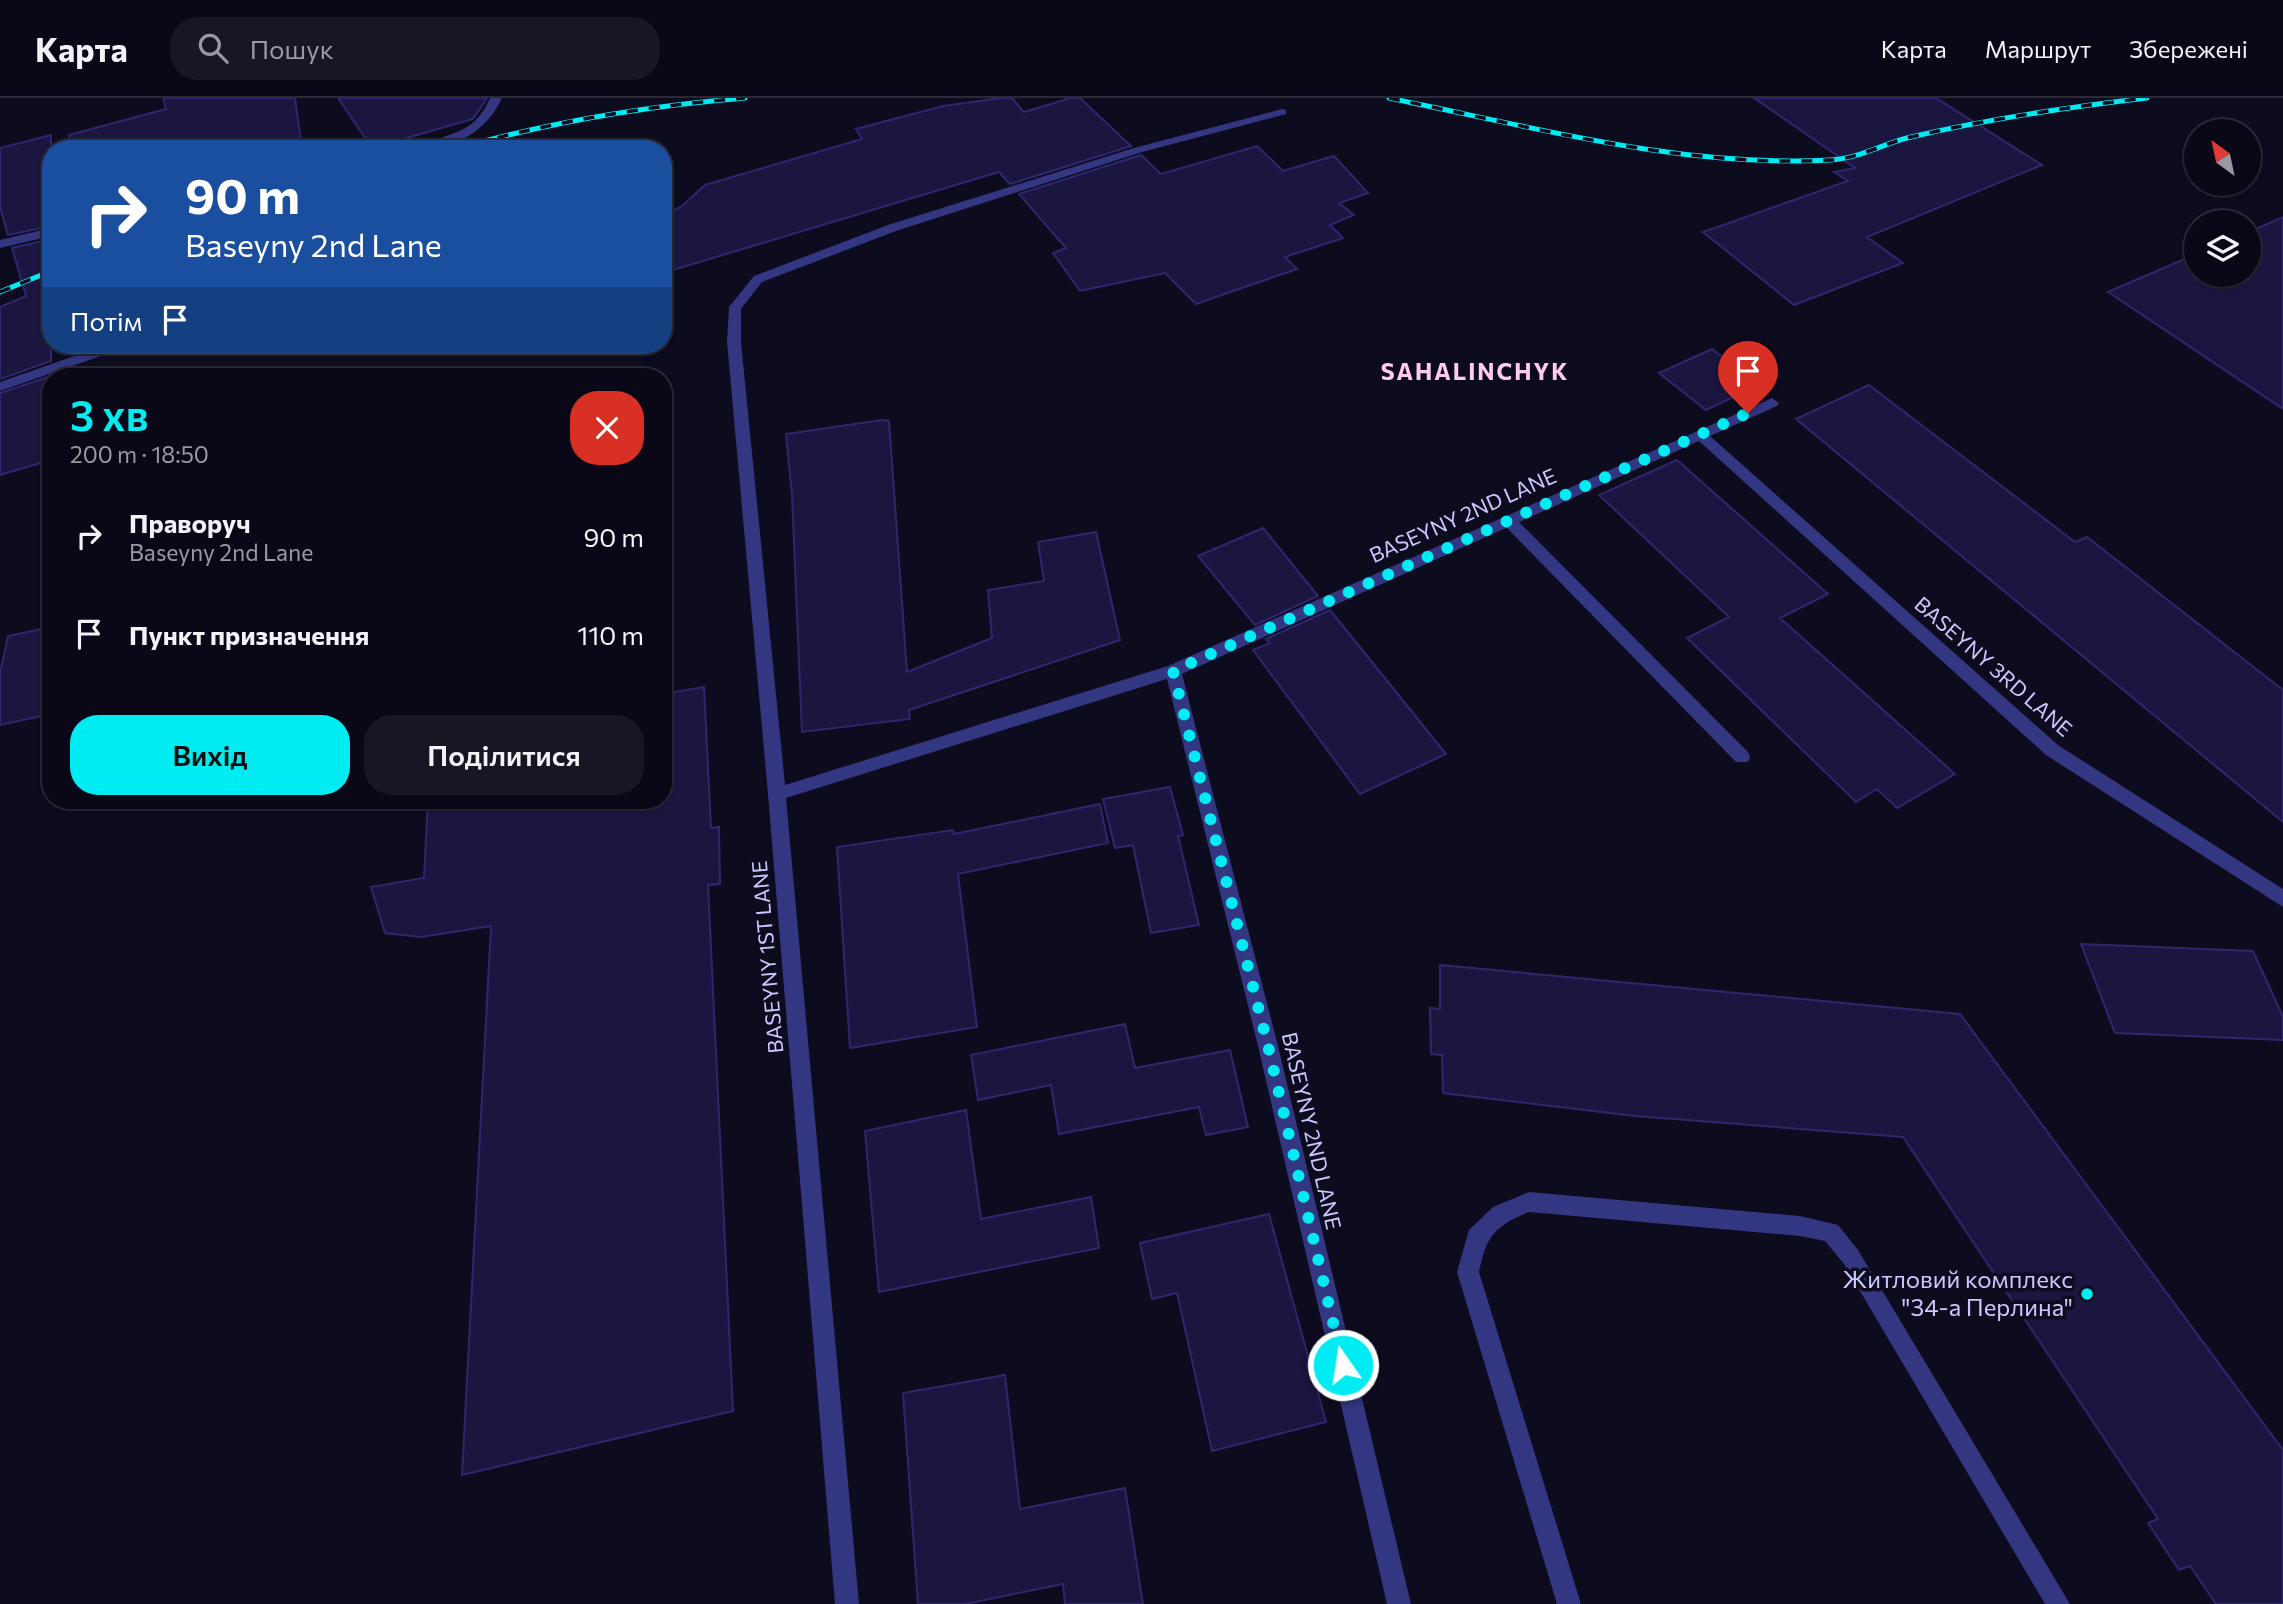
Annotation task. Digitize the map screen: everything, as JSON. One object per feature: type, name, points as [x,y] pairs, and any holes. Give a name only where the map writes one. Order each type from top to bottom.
[{"type":"street","points":[[447,140],[472,130],[493,108],[496,98]]},
{"type":"street","name":"BASEYNY 1ST LANE","points":[[846,1604],[777,794],[734,342],[735,307],[758,279],[892,228],[1138,150],[1282,112]]},
{"type":"street","points":[[0,244],[42,234]]},
{"type":"street","points":[[53,368],[93,354]]},
{"type":"street","points":[[0,387],[42,372]]},
{"type":"street","name":"BASEYNY 2ND LANE","points":[[777,794],[1173,671],[1772,403]]},
{"type":"street","name":"BASEYNY 3RD LANE","points":[[1700,435],[2052,750],[2283,899]]},
{"type":"street","points":[[1509,521],[1742,757]]},
{"type":"street","name":"BASEYNY 2ND LANE","points":[[1173,671],[1271,1059],[1399,1604]]},
{"type":"street","points":[[1569,1604],[1468,1272],[1476,1237],[1500,1214],[1529,1202],[1800,1226],[1830,1232],[1851,1257],[2058,1604]]},
{"type":"building","points":[[163,98],[295,98],[301,140],[70,140],[69,135],[166,109]]},
{"type":"building","points":[[338,98],[487,98],[473,119],[400,140],[367,140]]},
{"type":"building","points":[[1012,98],[1024,112],[1071,98],[1080,98],[1131,146],[1010,184],[999,172],[672,270],[672,211],[681,207],[705,185],[862,139],[856,129],[943,106]]},
{"type":"building","points":[[1754,98],[1936,98],[2042,165],[1867,237],[1903,263],[1794,305],[1703,232],[1848,181],[1834,172],[1855,168]]},
{"type":"building","points":[[51,135],[51,140],[42,140],[42,228],[8,235],[0,207],[0,148]]},
{"type":"building","points":[[1257,146],[1283,171],[1334,156],[1368,193],[1339,203],[1354,215],[1330,225],[1343,238],[1285,257],[1297,269],[1196,304],[1165,273],[1080,291],[1053,253],[1066,248],[1019,194],[1141,155],[1161,174]]},
{"type":"building","points":[[2283,217],[2283,409],[2108,292],[2184,259],[2184,287],[2261,287],[2261,227]]},
{"type":"building","points":[[42,241],[42,354],[51,354],[51,361],[0,379],[0,307],[26,296],[12,248]]},
{"type":"building","points":[[1712,349],[1759,385],[1706,410],[1659,373]]},
{"type":"building","points":[[42,379],[42,463],[0,475],[0,393]]},
{"type":"building","points":[[1869,385],[2075,542],[2087,537],[2283,690],[2283,822],[1796,419]]},
{"type":"building","points":[[889,421],[907,672],[992,638],[988,590],[1044,581],[1038,542],[1096,532],[1120,640],[909,710],[910,719],[802,732],[792,495],[786,434]]},
{"type":"building","points":[[1677,460],[1828,594],[1780,618],[1955,774],[1897,808],[1877,789],[1856,802],[1687,638],[1729,617],[1599,495]]},
{"type":"building","points":[[1263,528],[1318,596],[1255,625],[1198,556]]},
{"type":"building","points":[[1330,610],[1446,754],[1360,794],[1253,650],[1270,643],[1266,639]]},
{"type":"building","points":[[42,629],[42,716],[0,725],[0,673],[8,636]]},
{"type":"building","points":[[704,687],[711,828],[719,827],[720,884],[708,885],[733,1411],[462,1475],[491,926],[421,937],[385,933],[371,887],[424,878],[428,809],[672,809],[672,692]]},
{"type":"building","points":[[1170,787],[1183,835],[1178,836],[1199,925],[1151,933],[1133,845],[1115,848],[1103,799]]},
{"type":"building","points":[[1100,804],[1108,843],[958,874],[977,1027],[850,1048],[837,847],[953,830],[954,834]]},
{"type":"building","points":[[2081,944],[2253,951],[2283,1017],[2283,1040],[2115,1033]]},
{"type":"building","name":"Житловий комплекс \"34-а Перлина\"","points":[[1440,965],[1960,1014],[2283,1450],[2283,1604],[2216,1604],[2190,1566],[2179,1570],[2148,1523],[2158,1519],[1903,1137],[1635,1116],[1443,1093],[1442,1055],[1431,1054],[1430,1008],[1440,1009]]},
{"type":"building","points":[[1125,1024],[1135,1068],[1230,1050],[1248,1127],[1206,1135],[1199,1107],[1059,1134],[1051,1085],[978,1100],[971,1055]]},
{"type":"building","points":[[966,1110],[981,1219],[1091,1197],[1099,1248],[879,1292],[865,1131]]},
{"type":"building","points":[[1269,1214],[1326,1422],[1212,1451],[1177,1293],[1152,1299],[1140,1243]]},
{"type":"building","points":[[1005,1375],[1020,1509],[1125,1488],[1143,1604],[1065,1604],[1063,1584],[965,1604],[918,1604],[903,1393]]},
{"type":"railway","points":[[490,140],[599,116],[745,98]]},
{"type":"railway","points":[[1389,98],[1608,143],[1718,158],[1774,161],[1840,159],[1901,140],[1970,125],[2147,98]]},
{"type":"railway","points":[[0,292],[42,275]]},
{"type":"place","name":"Житловий комплекс \"34-а Перлина\"","points":[[2087,1294]]},
{"type":"district","name":"SAHALINCHYK","points":[[1475,372]]},
{"type":"route","points":[[1343,1365],[1268,1046],[1173,671],[1748,413]]}]
